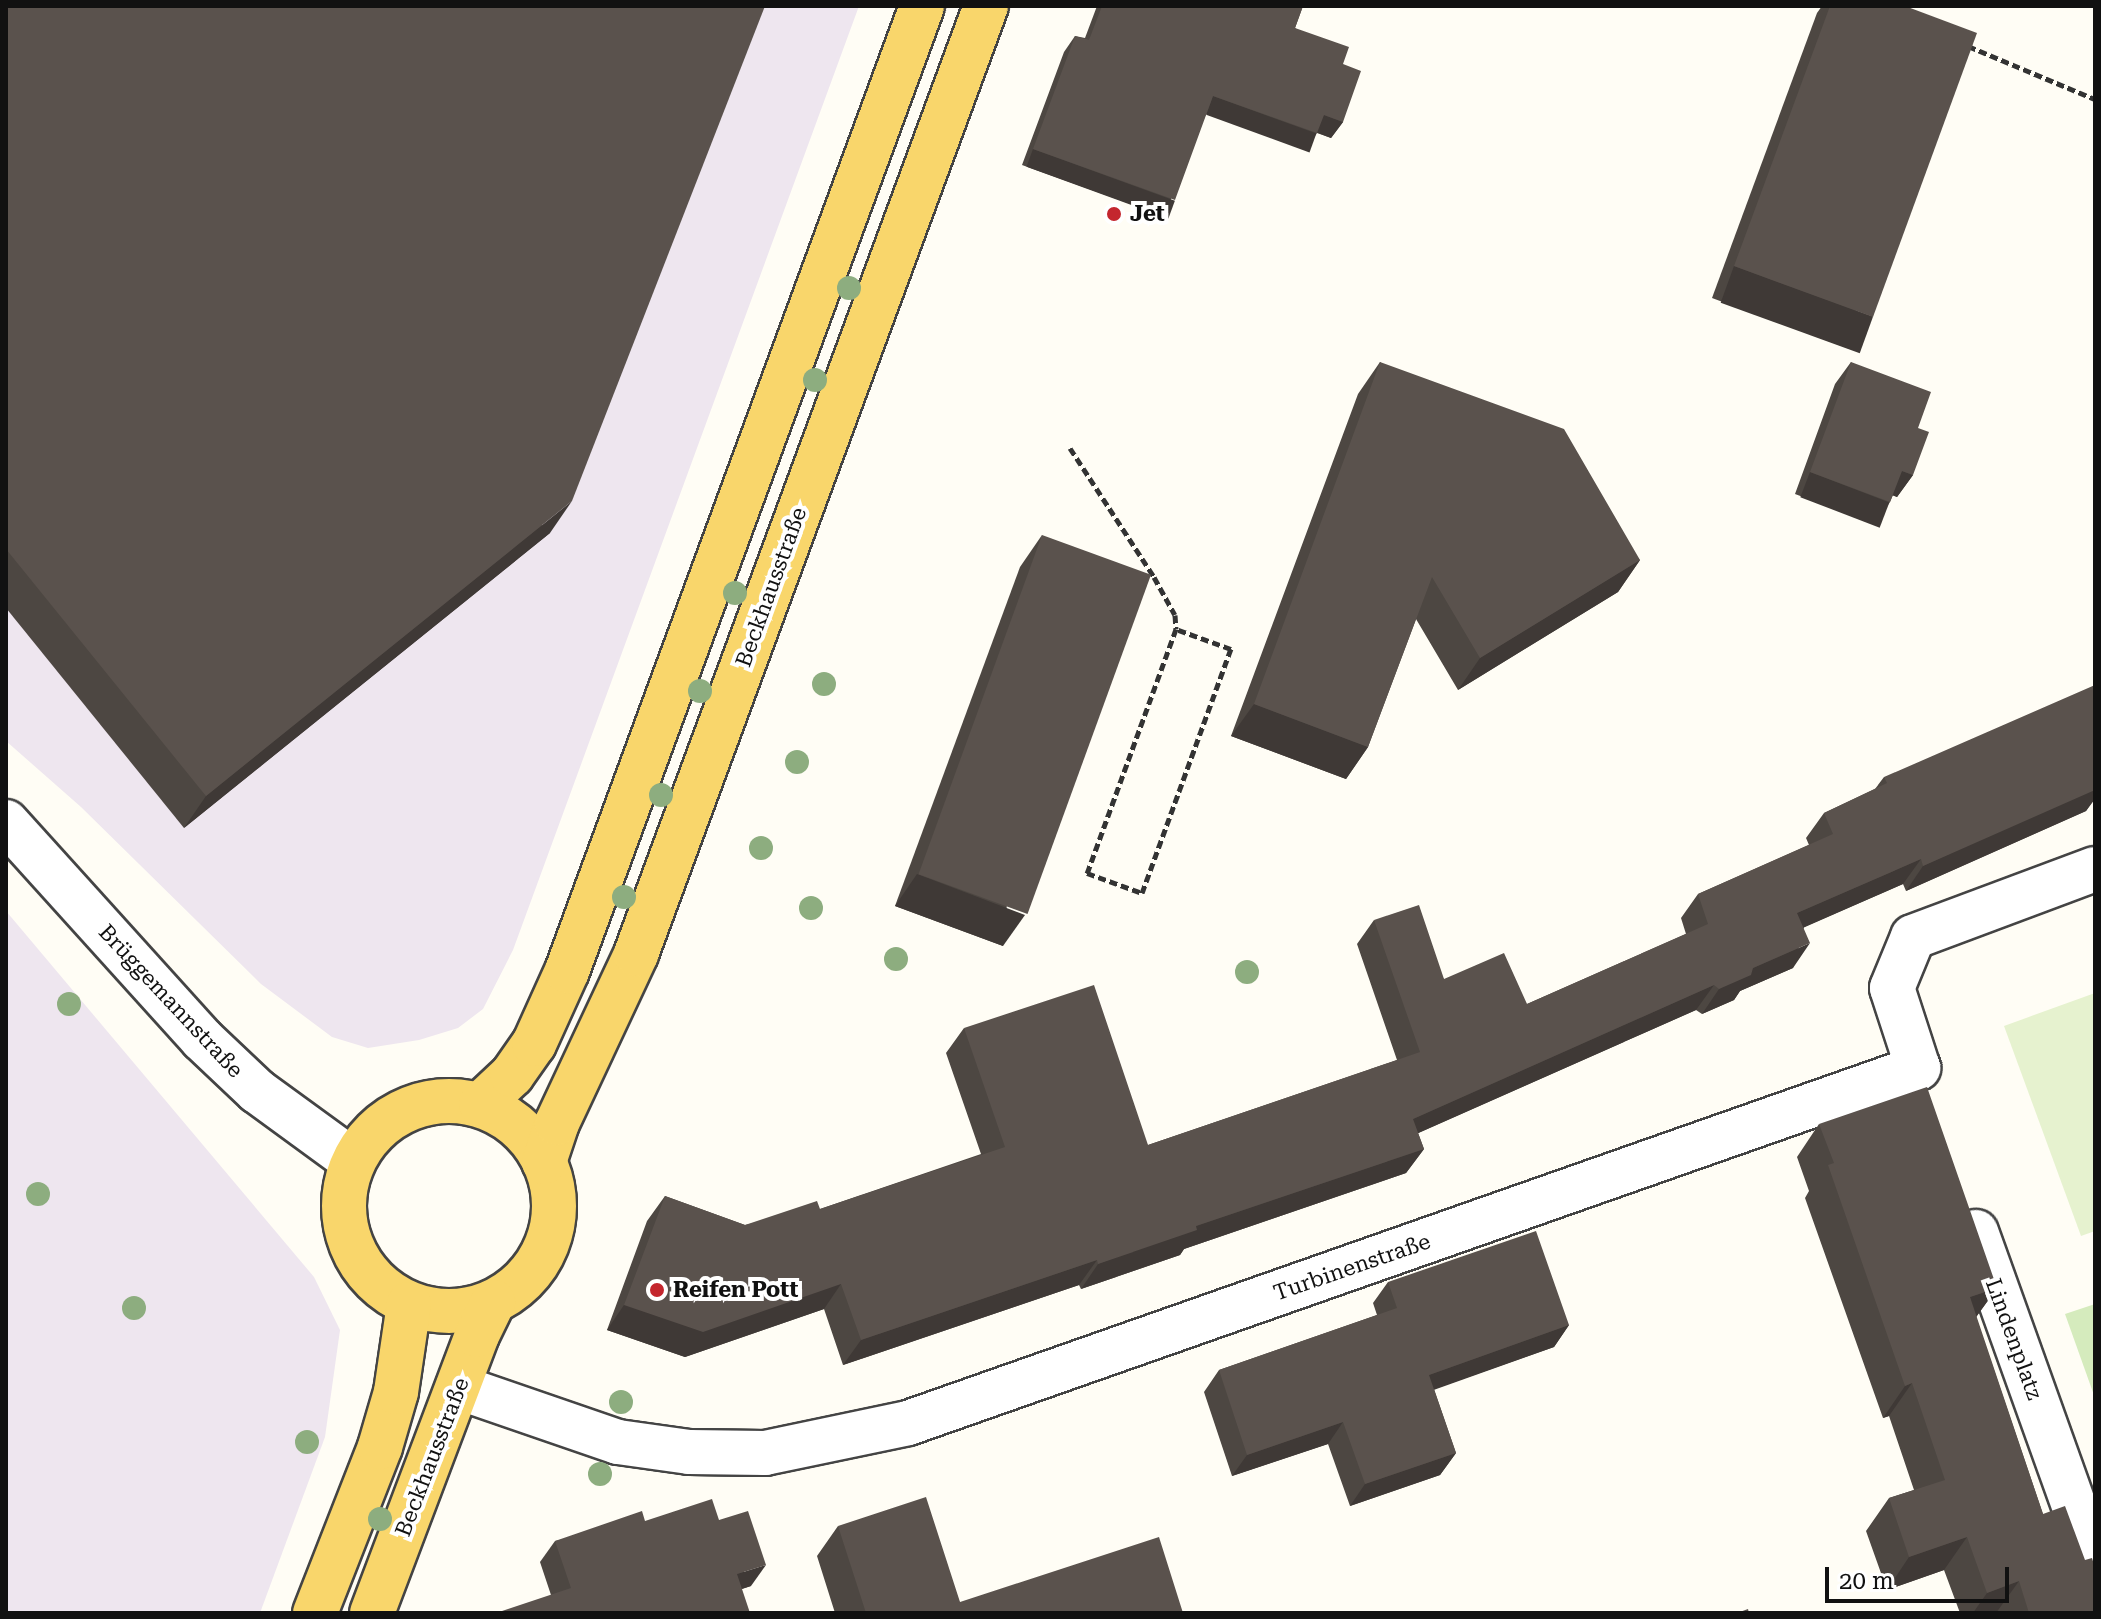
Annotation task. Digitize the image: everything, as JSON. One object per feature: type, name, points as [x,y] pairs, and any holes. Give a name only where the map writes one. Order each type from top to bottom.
[{"type":"main road","points":[[481,1104],[512,1075],[534,1044],[577,948],[922,6]]},
{"type":"main road","name":"Beckhausstraße","points":[[544,1162],[557,1123],[636,954],[986,6]]},
{"type":"main road","points":[[447,1101],[481,1104],[522,1129],[544,1162],[551,1178],[555,1212],[548,1245],[530,1273],[493,1302],[468,1310],[441,1311],[409,1304],[380,1287],[359,1261],[346,1230],[344,1197],[353,1161],[380,1126],[400,1112],[422,1104],[447,1101]]},
{"type":"main road","name":"Beckhausstraße","points":[[372,1613],[493,1302]]},
{"type":"main road","points":[[315,1613],[380,1447],[396,1392],[409,1304]]},
{"type":"street","name":"Brüggemannstraße","points":[[6,822],[212,1049],[257,1091],[353,1161]]},
{"type":"street","points":[[1933,1112],[1892,988],[1913,937],[2095,869]]},
{"type":"street","name":"Turbinenstraße","points":[[458,1387],[618,1442],[689,1452],[765,1453],[837,1441],[908,1423],[1918,1068]]},
{"type":"street","name":"Lindenplatz","points":[[1965,1199],[2095,1565]]},
{"type":"path","points":[[1955,41],[2095,99]]},
{"type":"path","points":[[1070,448],[1154,577],[1175,615],[1176,629],[1087,873],[1142,893],[1231,649],[1176,629]]},
{"type":"shaded area","points":[[6,6],[859,6],[513,950],[483,1009],[458,1028],[419,1040],[368,1048],[332,1037],[261,984],[81,807],[6,741]]},
{"type":"shaded area","points":[[6,911],[314,1277],[340,1330],[325,1437],[260,1613],[6,1613]]},
{"type":"green space","points":[[2095,993],[2095,1231],[2081,1236],[2004,1026]]},
{"type":"green space","points":[[2095,1304],[2095,1398],[2065,1314]]},
{"type":"building","points":[[6,6],[765,6],[572,501],[206,796],[6,549]]},
{"type":"building","points":[[1102,6],[1303,6],[1295,28],[1349,47],[1343,64],[1361,71],[1343,122],[1324,115],[1317,133],[1213,96],[1175,200],[1033,149],[1075,36],[1089,40]]},
{"type":"building","points":[[1830,6],[1905,6],[1977,33],[1873,317],[1734,266]]},
{"type":"building","points":[[1380,362],[1564,429],[1640,560],[1480,658],[1432,577],[1368,747],[1254,704]]},
{"type":"building","points":[[1851,362],[1931,392],[1918,428],[1929,432],[1913,475],[1902,471],[1890,502],[1810,472]]},
{"type":"building","points":[[1042,535],[1151,575],[1028,914],[919,874]]},
{"type":"building","points":[[2095,685],[2095,790],[1923,866],[1921,859],[1797,913],[1810,943],[1753,968],[1751,975],[1719,989],[1714,985],[1413,1119],[1424,1149],[1196,1226],[1197,1230],[1098,1264],[1097,1260],[861,1340],[841,1284],[703,1332],[624,1305],[665,1196],[745,1225],[817,1201],[820,1209],[1005,1147],[964,1028],[1094,985],[1148,1145],[1420,1052],[1374,920],[1419,905],[1444,979],[1504,953],[1527,1004],[1708,924],[1698,894],[1833,834],[1824,813],[1887,783],[1884,777]]},
{"type":"building","points":[[1927,1087],[1997,1288],[1970,1297],[2043,1514],[2065,1506],[2085,1560],[2092,1558],[2095,1568],[2095,1613],[2029,1613],[2019,1581],[1987,1593],[1967,1537],[1909,1557],[1889,1498],[1945,1480],[1912,1383],[1905,1386],[1828,1165],[1834,1163],[1819,1124]]},
{"type":"building","points":[[1536,1231],[1569,1325],[1429,1375],[1456,1453],[1365,1484],[1343,1422],[1247,1455],[1219,1370],[1397,1308],[1388,1282]]},
{"type":"building","points":[[926,1497],[960,1602],[1159,1537],[1183,1613],[866,1613],[838,1526]]},
{"type":"building","points":[[712,1499],[719,1520],[748,1511],[766,1565],[737,1574],[750,1613],[496,1613],[571,1588],[555,1541],[642,1511],[645,1521]]},
{"type":"place","name":"Jet","points":[[1114,214]]},
{"type":"place","name":"Reifen Pott","points":[[657,1290]]}]
